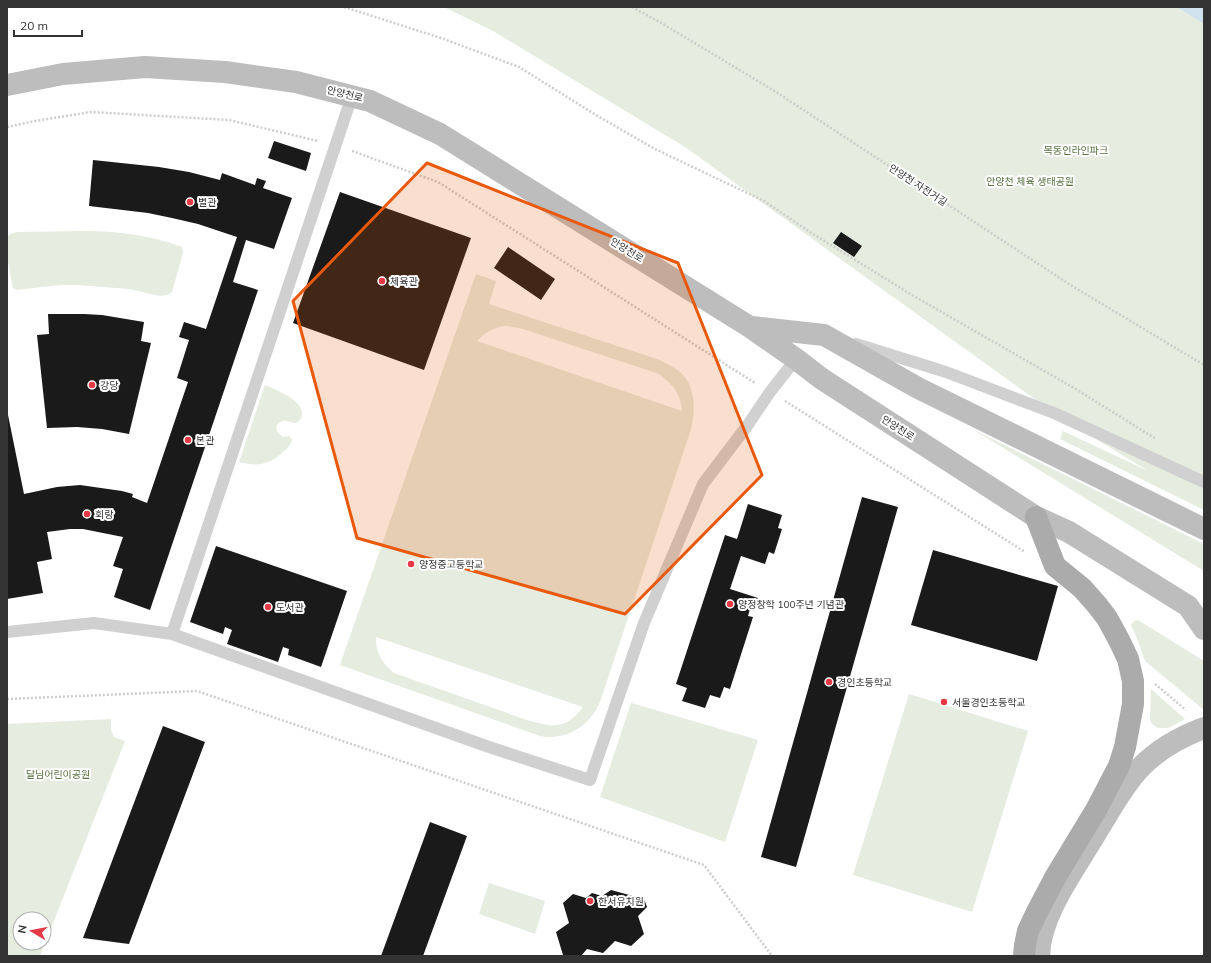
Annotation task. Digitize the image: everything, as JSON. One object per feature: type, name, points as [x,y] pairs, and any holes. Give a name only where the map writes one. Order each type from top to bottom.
[{"type":"main road","name":"안양천로","points":[[7,85],[63,74],[145,67],[232,72],[296,82],[370,100],[440,134],[750,327],[822,379],[1036,517],[1069,532],[1196,607],[1204,628]]},
{"type":"main road","points":[[750,327],[824,335],[918,388],[1204,529]]},
{"type":"main road","points":[[1024,956],[1028,931],[1037,912],[1056,876],[1096,810],[1119,766],[1130,725],[1133,704],[1133,684],[1128,659],[1119,640],[1107,618],[1097,605],[1082,588],[1055,566],[1036,517]]},
{"type":"main road","points":[[1039,956],[1039,947],[1044,928],[1053,906],[1114,802],[1128,782],[1140,767],[1155,754],[1184,736],[1202,729]]},
{"type":"lane","points":[[172,634],[352,96]]},
{"type":"lane","points":[[824,335],[946,372],[1054,413],[1204,482]]},
{"type":"lane","points":[[7,632],[94,622],[172,634],[489,747],[590,780],[644,623],[703,484],[796,359]]},
{"type":"path","points":[[344,7],[441,38],[519,67],[653,148],[764,201],[905,291],[1074,388],[1158,440]]},
{"type":"path","name":"안양천 자전거길","points":[[632,7],[776,92],[1072,286],[1204,365]]},
{"type":"path","points":[[7,127],[91,112],[229,120],[335,145],[438,182],[1030,555]]},
{"type":"path","points":[[1133,684],[1149,679],[1190,713],[1202,729]]},
{"type":"path","points":[[7,699],[197,691],[704,865],[772,956]]},
{"type":"highlighted area","points":[[427,163],[678,263],[762,475],[625,614],[357,538],[293,301]]},
{"type":"green space","name":"안양천 체육 생태공원","points":[[444,7],[1204,7],[1204,510],[1060,439],[1063,431],[1148,471],[1054,413],[685,147],[493,31]]},
{"type":"green space","points":[[84,231],[133,234],[158,239],[182,247],[183,253],[172,292],[167,295],[160,296],[129,289],[78,285],[60,285],[17,290],[13,288],[7,257],[7,237],[10,234],[17,232]]},
{"type":"green space","points":[[476,274],[496,281],[489,304],[657,359],[675,368],[684,376],[691,388],[694,402],[691,429],[600,702],[596,711],[583,725],[568,734],[550,737],[540,736],[340,665]],"holes":[[[502,326],[523,329],[659,374],[668,381],[678,394],[682,411],[477,341],[488,332]],[[376,637],[583,707],[569,721],[562,724],[547,725],[521,718],[394,673],[380,657]]]},
{"type":"green space","points":[[265,385],[294,400],[301,409],[302,414],[299,421],[295,423],[282,421],[276,427],[278,433],[283,437],[289,436],[292,440],[289,447],[273,460],[268,462],[262,464],[245,464],[239,462]]},
{"type":"green space","points":[[974,430],[1204,544],[1204,571]]},
{"type":"green space","points":[[1138,620],[1204,661],[1204,710],[1145,661],[1131,625],[1134,621]]},
{"type":"green space","points":[[1151,689],[1185,719],[1168,728],[1158,728],[1152,724],[1150,719]]},
{"type":"green space","points":[[909,694],[1028,731],[972,912],[853,875]]},
{"type":"green space","points":[[631,703],[758,740],[725,842],[600,797]]},
{"type":"green space","name":"달님어린이공원","points":[[111,719],[111,730],[114,737],[125,741],[52,926],[52,911],[12,911],[12,951],[42,951],[40,956],[7,956],[7,724]]},
{"type":"green space","points":[[489,883],[545,901],[535,934],[479,914]]},
{"type":"water","points":[[1177,7],[1204,7],[1204,24]]},
{"type":"building","points":[[274,141],[311,153],[306,171],[268,158]]},
{"type":"building","points":[[93,160],[159,167],[189,172],[220,180],[222,173],[255,185],[257,178],[266,181],[263,188],[292,198],[274,249],[246,240],[233,282],[258,290],[150,610],[114,597],[123,569],[113,566],[123,537],[83,529],[47,532],[52,559],[37,562],[43,593],[7,599],[7,410],[24,494],[57,487],[80,485],[122,491],[133,494],[132,497],[147,503],[188,382],[177,378],[189,340],[179,337],[184,322],[206,329],[237,237],[198,224],[172,218],[148,213],[89,206]]},
{"type":"building","name":"체육관","points":[[340,192],[471,238],[424,370],[293,323]]},
{"type":"building","points":[[841,232],[862,246],[854,257],[833,243]]},
{"type":"building","points":[[508,247],[555,279],[541,300],[494,268]]},
{"type":"building","name":"강당","points":[[48,314],[102,315],[144,322],[141,341],[151,343],[129,434],[102,429],[77,427],[47,428],[37,335],[49,334]]},
{"type":"building","name":"경인초등학교","points":[[862,497],[898,507],[796,867],[761,857]]},
{"type":"building","name":"양정창학 100주년 기념관","points":[[748,504],[782,515],[778,528],[782,529],[774,554],[769,552],[765,564],[741,556],[730,589],[758,598],[754,611],[750,609],[748,616],[753,617],[730,689],[724,687],[720,698],[710,695],[705,708],[682,701],[687,688],[676,684],[725,535],[737,539]]},
{"type":"building","name":"도서관","points":[[216,546],[347,591],[321,667],[288,655],[289,649],[283,647],[278,662],[227,644],[232,630],[225,627],[223,634],[190,622]]},
{"type":"building","points":[[933,550],[1058,586],[1037,661],[911,625]]},
{"type":"building","points":[[163,726],[205,742],[129,944],[83,938]]},
{"type":"building","points":[[430,822],[467,836],[423,956],[381,956]]},
{"type":"building","name":"한서유치원","points":[[611,890],[644,899],[647,907],[638,916],[644,934],[631,946],[615,941],[603,953],[587,949],[581,956],[563,955],[556,932],[569,923],[563,903],[573,894],[586,898],[592,893],[602,896]]},
{"type":"place","name":"별관","points":[[190,202]]},
{"type":"place","name":"체육관","points":[[382,281]]},
{"type":"place","name":"강당","points":[[92,385]]},
{"type":"place","name":"본관","points":[[188,440]]},
{"type":"place","name":"회랑","points":[[87,514]]},
{"type":"place","name":"양정중고등학교","points":[[411,564]]},
{"type":"place","name":"양정창학 100주년 기념관","points":[[730,604]]},
{"type":"place","name":"도서관","points":[[268,607]]},
{"type":"place","name":"경인초등학교","points":[[829,682]]},
{"type":"place","name":"서울경인초등학교","points":[[944,702]]},
{"type":"place","name":"한서유치원","points":[[590,901]]},
{"type":"park label","name":"목동인라인파크","points":[[1076,150]]}]
